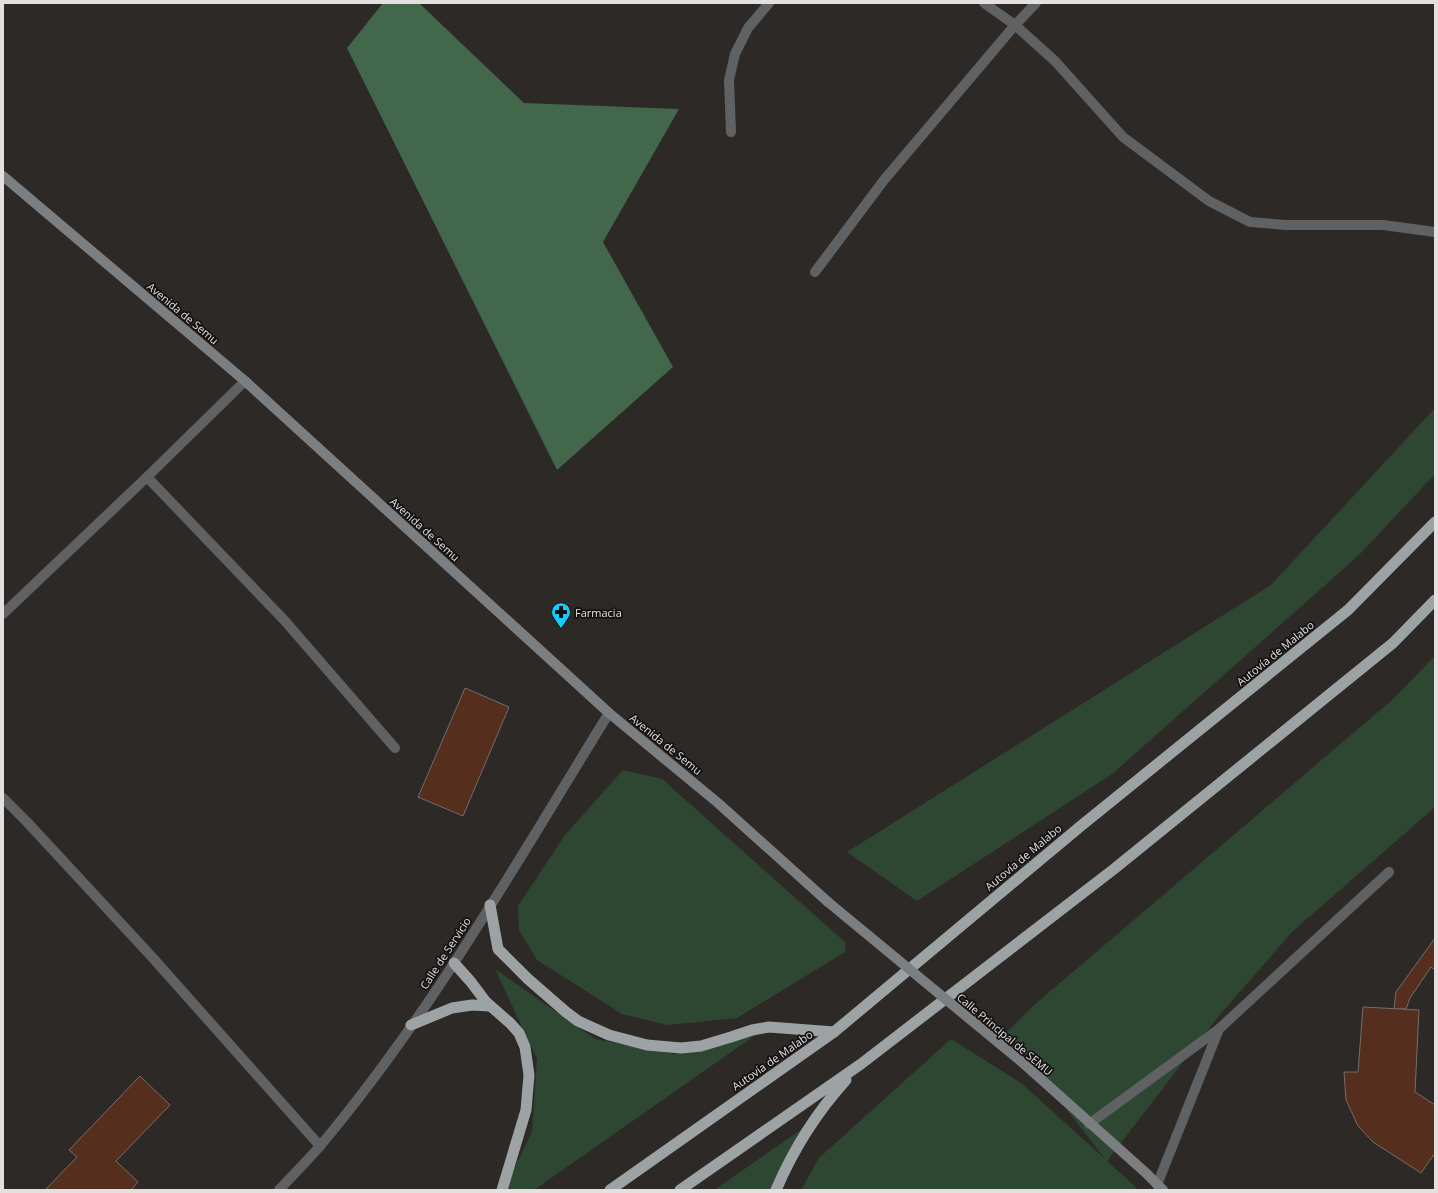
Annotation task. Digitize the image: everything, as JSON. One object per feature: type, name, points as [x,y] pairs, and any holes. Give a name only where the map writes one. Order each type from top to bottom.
[{"type":"highway","name":"Autovía de Malabo","points":[[610,1190],[834,1032],[1076,830],[1348,610],[1435,522]]},
{"type":"highway","points":[[680,1190],[860,1064],[1126,859],[1393,643],[1435,600]]},
{"type":"highway","points":[[490,905],[498,949],[528,979],[566,1012],[578,1020],[609,1035],[647,1045],[681,1048],[701,1046],[752,1030],[768,1027],[834,1032]]},
{"type":"highway","points":[[454,963],[490,1006],[519,1032],[525,1047],[529,1075],[526,1110],[502,1190]]},
{"type":"highway","points":[[411,1025],[452,1008],[472,1005],[490,1006]]},
{"type":"highway","points":[[776,1190],[792,1153],[830,1097],[860,1064]]},
{"type":"main road","name":"Avenida de Semu","points":[[3,176],[245,381],[609,713],[718,803],[828,902]]},
{"type":"main road","name":"Calle Principal de SEMU","points":[[828,902],[1023,1063],[1160,1187]]},
{"type":"street","points":[[731,132],[729,80],[735,54],[748,28],[769,3]]},
{"type":"street","points":[[984,3],[1015,26],[1055,61],[1123,137],[1209,201],[1250,222],[1286,225],[1383,225],[1435,232]]},
{"type":"street","points":[[815,272],[884,180],[1036,3]]},
{"type":"street","points":[[3,614],[245,381]]},
{"type":"street","points":[[147,477],[285,621],[395,748]]},
{"type":"street","name":"Calle de Servicio","points":[[279,1190],[320,1146],[389,1058],[454,963],[609,713]]},
{"type":"street","points":[[3,798],[152,957],[320,1146]]},
{"type":"street","points":[[1089,1124],[1219,1029],[1389,872]]},
{"type":"street","points":[[1160,1187],[1219,1029]]},
{"type":"green space","points":[[383,3],[419,3],[524,103],[679,109],[603,242],[673,367],[557,470],[347,48]]},
{"type":"green space","points":[[1435,408],[1435,474],[1359,555],[1112,774],[917,901],[847,852],[1271,585]]},
{"type":"green space","points":[[1435,656],[1435,807],[1292,932],[1217,1018],[1107,1161],[1139,1190],[801,1190],[819,1158],[951,1039],[1021,1083],[1105,1159],[1007,1032],[1033,1006],[1392,700]]},
{"type":"green space","points":[[623,770],[662,779],[846,943],[845,952],[737,1018],[667,1025],[622,1014],[537,960],[519,930],[518,906],[565,835]]},
{"type":"green space","points":[[495,969],[595,1039],[675,1054],[757,1034],[534,1190],[504,1190],[532,1132],[537,1059]]},
{"type":"green space","points":[[805,1127],[774,1190],[714,1190]]},
{"type":"building","points":[[465,688],[509,707],[463,816],[418,797]]},
{"type":"building","points":[[1435,938],[1435,970],[1431,967],[1410,998],[1406,1009],[1394,1009],[1396,992]]},
{"type":"building","points":[[1363,1007],[1419,1010],[1415,1092],[1435,1105],[1435,1153],[1421,1173],[1373,1142],[1358,1126],[1346,1100],[1344,1072],[1358,1072]]},
{"type":"building","points":[[140,1076],[170,1105],[116,1161],[138,1182],[131,1190],[45,1190],[77,1157],[69,1150]]},
{"type":"place","name":"Farmacia","points":[[561,629]]}]
